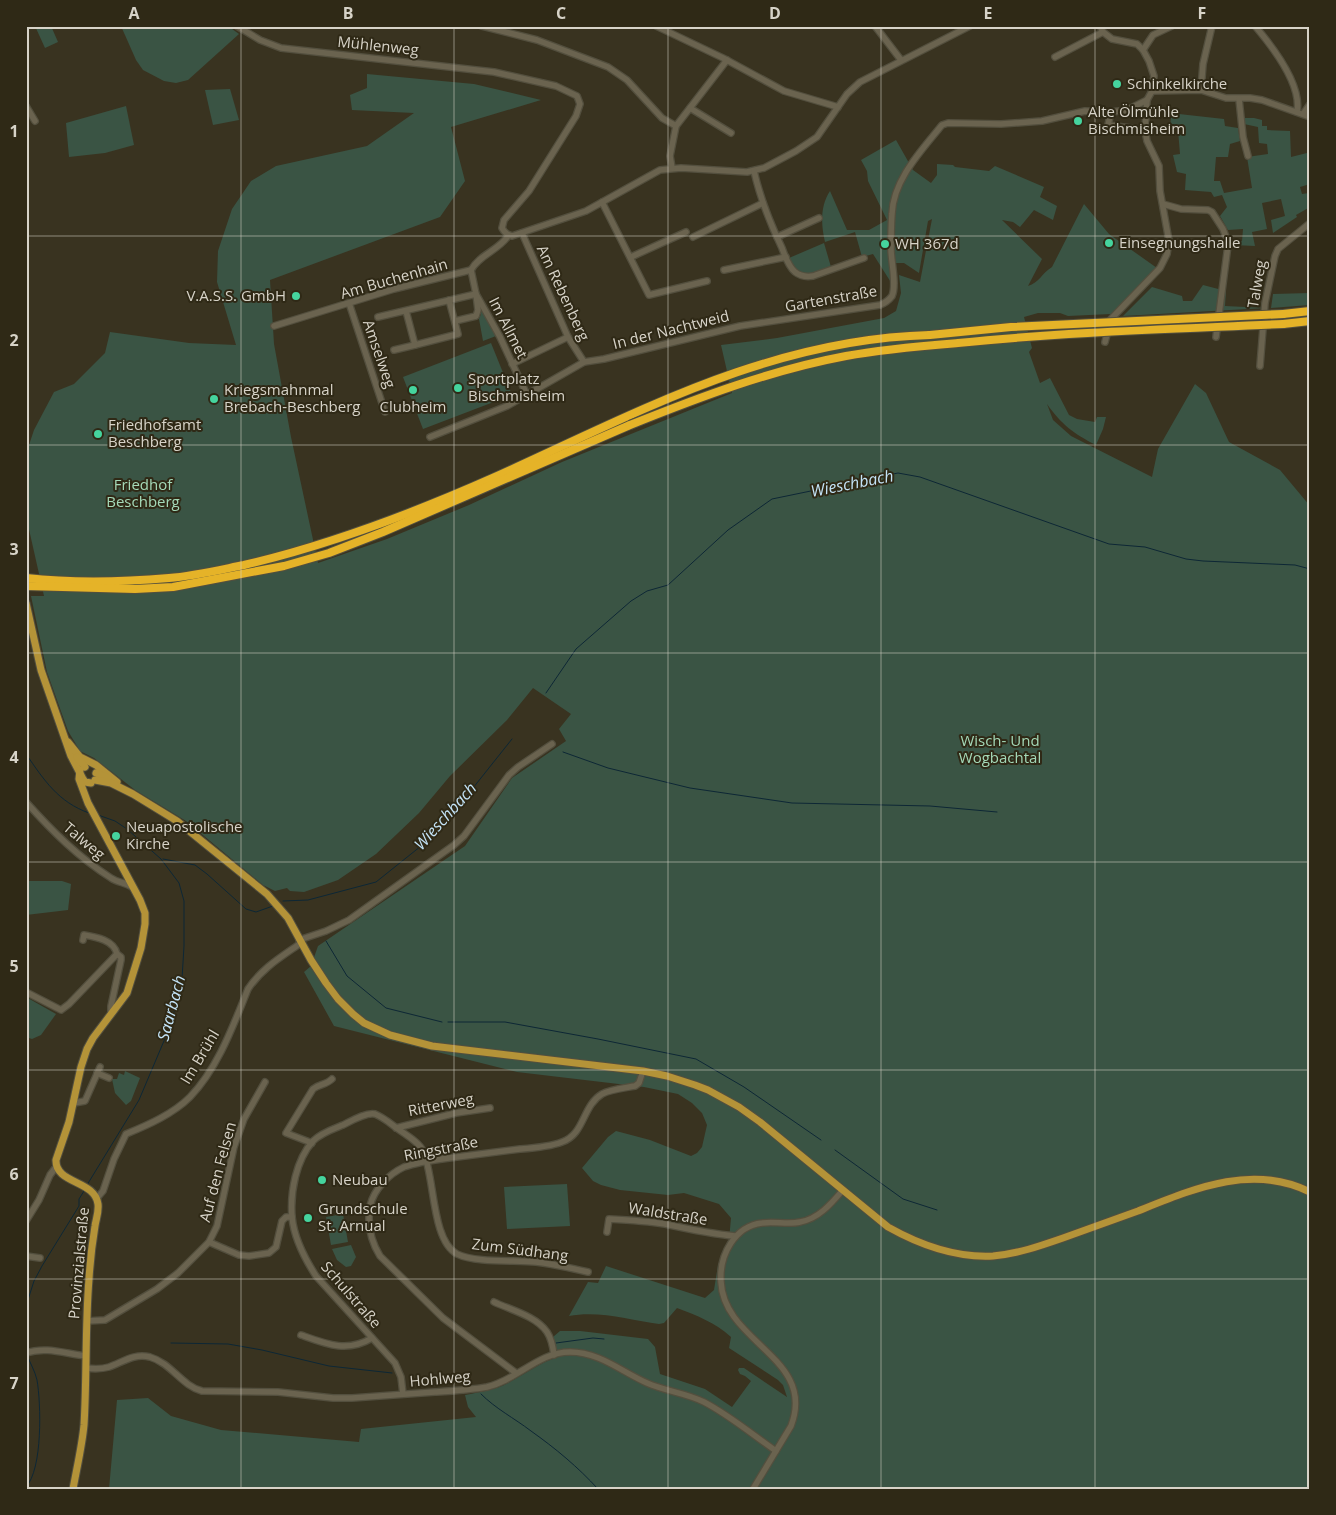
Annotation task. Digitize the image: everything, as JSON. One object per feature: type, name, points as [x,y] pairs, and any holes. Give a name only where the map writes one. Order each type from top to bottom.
[{"type":"highway","points":[[26,586],[170,578],[211,572],[281,556],[326,543],[381,524],[494,478],[580,437],[696,386],[742,369],[792,354],[845,343],[896,336],[1020,327],[1283,314],[1310,311]]},
{"type":"highway","points":[[26,578],[74,584],[135,588],[173,586],[284,566],[320,556],[383,532],[636,422],[746,381],[845,356],[896,348],[1012,337],[1310,322]]},
{"type":"main road","points":[[26,603],[39,664],[71,756],[82,769]]},
{"type":"main road","points":[[63,733],[82,769],[85,782],[94,779],[117,782]]},
{"type":"main road","points":[[68,742],[80,757],[96,765],[133,794],[190,830],[266,893],[284,913],[300,942],[338,1000],[364,1023],[390,1036],[432,1046],[643,1071],[695,1084],[739,1107],[760,1122],[888,1227],[906,1238],[930,1247],[953,1253],[992,1256],[1015,1253],[1045,1244],[1210,1184],[1241,1179],[1286,1183],[1310,1192]]},
{"type":"main road","points":[[82,769],[93,768],[94,779],[89,804]]},
{"type":"main road","points":[[56,1167],[56,1160],[74,1103],[81,1067],[87,1049],[130,986],[145,931],[145,913],[134,888],[89,804],[79,779],[82,769]]},
{"type":"main road","points":[[94,779],[111,783],[133,794]]},
{"type":"main road","name":"Provinzialstraße","points":[[56,1167],[64,1175],[89,1189],[97,1198],[98,1212],[90,1260],[82,1439],[73,1489]]},
{"type":"street","name":"Mühlenweg","points":[[237,26],[260,40],[281,48],[519,76],[556,86],[575,94],[580,100],[579,111],[526,196],[504,220],[502,228],[508,236]]},
{"type":"street","points":[[482,26],[537,40],[608,67],[624,77],[662,118],[676,126]]},
{"type":"street","points":[[656,26],[784,91],[838,107]]},
{"type":"street","points":[[875,26],[901,60]]},
{"type":"street","points":[[508,236],[586,211],[655,172],[672,168],[754,171],[764,168],[818,137],[847,94],[856,85],[901,60],[970,26]]},
{"type":"street","points":[[1143,50],[1153,35],[1172,26]]},
{"type":"street","points":[[1201,90],[1203,64],[1212,26]]},
{"type":"street","points":[[1255,26],[1272,47],[1292,82],[1300,113]]},
{"type":"street","points":[[1054,57],[1101,29],[1112,39],[1137,44],[1149,61],[1154,76],[1152,91],[1147,100],[1145,130],[1147,141],[1159,166],[1170,242],[1163,263],[1111,319],[1104,342]]},
{"type":"street","points":[[672,168],[670,156],[676,126],[726,60]]},
{"type":"street","points":[[1152,91],[1201,90],[1226,98],[1250,98],[1262,100],[1310,117]]},
{"type":"street","points":[[1239,99],[1243,137],[1248,156]]},
{"type":"street","name":"Gartenstraße","points":[[765,323],[870,308],[880,306],[889,300],[893,293],[894,285],[891,250],[892,202],[904,171],[945,123],[1011,123],[1042,120],[1085,111],[1111,112],[1127,110],[1147,100]]},
{"type":"street","points":[[1300,113],[1310,104]]},
{"type":"street","points":[[26,106],[35,120]]},
{"type":"street","points":[[690,108],[731,133]]},
{"type":"street","points":[[1111,112],[1108,125],[1145,130]]},
{"type":"street","points":[[754,171],[763,203],[790,266],[796,272],[810,276],[864,258]]},
{"type":"street","points":[[602,202],[649,295],[707,281]]},
{"type":"street","points":[[693,237],[763,203]]},
{"type":"street","points":[[1163,204],[1181,209],[1208,210],[1212,212],[1226,237],[1228,245],[1216,337]]},
{"type":"street","points":[[777,236],[820,218]]},
{"type":"street","name":"Talweg","points":[[1260,366],[1266,303],[1275,256],[1278,249],[1310,223]]},
{"type":"street","points":[[631,257],[686,232]]},
{"type":"street","name":"Am Rebenberg","points":[[522,233],[568,337],[584,362]]},
{"type":"street","name":"Am Buchenhain","points":[[274,326],[394,289],[471,270],[476,262],[505,241],[508,236]]},
{"type":"street","points":[[724,270],[786,257]]},
{"type":"street","name":"Im Allmet","points":[[471,270],[476,294],[486,310],[527,395]]},
{"type":"street","points":[[378,318],[476,294],[478,310],[476,316],[455,321]]},
{"type":"street","points":[[394,350],[458,334],[449,300]]},
{"type":"street","name":"Amselweg","points":[[349,304],[385,412]]},
{"type":"street","points":[[406,311],[415,345]]},
{"type":"street","name":"In der Nachtweid","points":[[584,362],[604,359],[718,330],[765,323]]},
{"type":"street","points":[[512,364],[568,337]]},
{"type":"street","points":[[430,437],[500,409],[584,362]]},
{"type":"street","name":"Im Brühl","points":[[97,1198],[103,1191],[126,1134],[167,1114],[190,1097],[220,1054],[248,989],[268,966],[300,942],[349,920],[454,845],[464,836],[509,775],[552,744]]},
{"type":"street","name":"Talweg","points":[[26,802],[55,834],[78,855],[117,882],[126,882],[134,888]]},
{"type":"street","points":[[83,940],[84,935],[105,940],[116,949],[117,954],[121,957],[111,1006],[112,1014]]},
{"type":"street","points":[[26,992],[58,1009],[65,1008],[117,954]]},
{"type":"street","points":[[74,1103],[85,1101],[98,1070],[109,1078]]},
{"type":"street","name":"Ringstraße","points":[[516,1373],[438,1314],[380,1256],[368,1230],[368,1216],[373,1196],[385,1180],[404,1168],[427,1162],[547,1146],[568,1140],[578,1130],[588,1109],[597,1098],[603,1094],[635,1086],[639,1083],[643,1071]]},
{"type":"street","points":[[286,1133],[313,1089],[318,1085],[326,1084],[332,1079]]},
{"type":"street","name":"Auf den Felsen","points":[[209,1242],[217,1226],[234,1147],[265,1082]]},
{"type":"street","name":"Ritterweg","points":[[396,1128],[456,1113],[490,1108]]},
{"type":"street","name":"Schulstraße","points":[[403,1394],[395,1363],[316,1276],[308,1263],[297,1238],[292,1217],[294,1182],[297,1169],[312,1143],[327,1132],[369,1114],[375,1114],[396,1128],[423,1150],[427,1162]]},
{"type":"street","points":[[278,1131],[312,1143]]},
{"type":"street","name":"Zum Südhang","points":[[427,1162],[439,1226],[447,1243],[456,1253],[475,1259],[537,1262],[588,1272]]},
{"type":"street","points":[[26,1221],[56,1167]]},
{"type":"street","points":[[753,1489],[791,1426],[794,1417],[795,1398],[793,1387],[781,1365],[732,1317],[722,1291],[720,1272],[731,1242],[744,1229],[756,1224],[800,1222],[810,1219],[827,1208],[842,1190]]},
{"type":"street","points":[[87,1321],[104,1320],[157,1289],[178,1273],[209,1242],[239,1255],[249,1256],[269,1253],[276,1247],[282,1221],[292,1217]]},
{"type":"street","name":"Waldstraße","points":[[607,1232],[609,1219],[665,1224],[710,1234],[735,1236]]},
{"type":"street","points":[[26,1256],[40,1258]]},
{"type":"street","points":[[494,1302],[543,1327],[548,1334],[554,1354]]},
{"type":"street","points":[[301,1335],[325,1343],[348,1347],[372,1338]]},
{"type":"street","points":[[28,1353],[46,1350],[86,1356]]},
{"type":"street","name":"Hohlweg","points":[[86,1368],[107,1368],[128,1358],[149,1357],[167,1367],[191,1386],[202,1391],[278,1392],[333,1398],[487,1387],[501,1382],[554,1354],[582,1353],[600,1358],[656,1387],[691,1396],[706,1403],[776,1451]]},
{"type":"green space","points":[[35,26],[51,26],[58,42],[45,48]]},
{"type":"green space","points":[[121,26],[228,26],[239,34],[188,80],[176,83],[164,81],[143,70],[136,60]]},
{"type":"green space","name":"Wisch- Und Wogbachtal","points":[[367,74],[474,84],[541,100],[451,127],[465,181],[440,217],[270,280],[274,344],[291,437],[318,563],[387,539],[469,505],[562,462],[732,393],[721,345],[777,338],[884,318],[896,311],[901,293],[899,275],[920,282],[932,219],[928,221],[919,273],[904,263],[891,263],[892,284],[873,254],[862,257],[855,232],[825,242],[822,222],[824,203],[830,191],[847,230],[869,230],[887,220],[868,181],[867,171],[861,160],[896,140],[913,170],[931,183],[937,175],[937,164],[989,171],[995,166],[1044,187],[1040,197],[1057,206],[1053,220],[1034,210],[1020,227],[1013,222],[1002,220],[1042,259],[1028,286],[1035,283],[1052,267],[1084,204],[1109,234],[1157,268],[1111,314],[1068,316],[1060,313],[1038,313],[1024,317],[1032,348],[1029,352],[1040,383],[1050,378],[1069,415],[1077,419],[1095,422],[1097,417],[1106,417],[1096,445],[1068,428],[1047,404],[1053,420],[1071,436],[1152,477],[1158,449],[1195,384],[1206,393],[1229,442],[1280,470],[1310,506],[1310,1489],[109,1489],[117,1400],[148,1398],[171,1416],[221,1430],[359,1442],[361,1429],[476,1417],[468,1407],[465,1395],[503,1385],[538,1365],[558,1357],[553,1337],[560,1331],[580,1331],[648,1339],[655,1347],[660,1374],[705,1389],[732,1407],[751,1381],[740,1374],[739,1368],[744,1368],[787,1397],[783,1385],[778,1380],[729,1348],[731,1337],[725,1332],[706,1320],[677,1308],[664,1323],[659,1324],[603,1315],[580,1314],[569,1316],[588,1282],[598,1283],[606,1266],[705,1298],[714,1290],[718,1265],[729,1240],[731,1218],[719,1204],[684,1193],[668,1195],[620,1190],[593,1181],[582,1168],[608,1137],[616,1131],[650,1140],[691,1156],[697,1153],[702,1147],[707,1125],[702,1113],[692,1103],[678,1094],[644,1087],[517,1072],[334,1026],[304,972],[311,966],[318,946],[465,846],[512,778],[566,741],[559,729],[571,714],[533,688],[507,720],[450,776],[419,813],[376,854],[338,880],[304,892],[290,891],[287,888],[275,891],[263,885],[186,821],[135,790],[94,758],[80,751],[68,731],[47,672],[31,596],[44,596],[26,516],[26,454],[34,430],[54,392],[74,384],[105,353],[110,332],[189,343],[236,345],[217,282],[218,251],[232,209],[251,181],[276,166],[367,146],[414,113],[352,110],[350,95],[367,88]]},
{"type":"green space","points":[[230,89],[239,120],[213,125],[205,90]]},
{"type":"green space","points":[[126,106],[134,145],[105,153],[69,157],[66,123]]},
{"type":"green space","points":[[1179,114],[1224,119],[1225,126],[1238,128],[1240,141],[1230,144],[1228,157],[1216,157],[1214,181],[1220,181],[1224,193],[1252,188],[1247,157],[1268,154],[1267,144],[1259,143],[1258,127],[1244,124],[1244,118],[1262,120],[1262,126],[1267,126],[1267,130],[1290,131],[1291,157],[1307,153],[1310,166],[1310,184],[1300,187],[1302,194],[1309,193],[1310,207],[1296,215],[1297,217],[1273,233],[1271,220],[1285,216],[1281,199],[1262,203],[1267,229],[1252,232],[1255,246],[1234,245],[1233,241],[1242,241],[1243,229],[1228,230],[1220,216],[1227,207],[1222,195],[1214,197],[1211,192],[1185,190],[1186,174],[1177,172],[1173,155],[1180,154],[1178,130],[1170,130],[1171,115]]},
{"type":"green space","points":[[824,243],[831,267],[812,273],[797,270],[789,258]]},
{"type":"green space","points":[[1203,285],[1226,291],[1225,306],[1266,308],[1123,316],[1152,287],[1182,296],[1183,301],[1192,301]]},
{"type":"green space","points":[[1310,293],[1310,305],[1271,308],[1273,294]]},
{"type":"green space","points":[[482,306],[496,336],[483,341],[479,319],[481,314],[480,307]]},
{"type":"green space","name":"Sportplatz Bischmisheim","points":[[491,343],[512,395],[423,429],[403,377]]},
{"type":"green space","points":[[26,881],[62,881],[71,884],[68,910],[26,915]]},
{"type":"green space","points":[[26,997],[56,1014],[41,1035],[32,1039],[26,1037]]},
{"type":"green space","points":[[125,1071],[140,1078],[131,1101],[126,1105],[115,1093],[112,1079],[117,1079],[119,1073],[124,1075]]},
{"type":"green space","points":[[567,1184],[570,1226],[507,1229],[504,1187]]},
{"type":"green space","points":[[343,1214],[348,1242],[331,1245],[326,1217]]},
{"type":"green space","points":[[351,1245],[356,1257],[351,1266],[346,1267],[337,1260],[332,1249]]},
{"type":"waterway","name":"Wieschbach","points":[[546,693],[576,649],[631,601],[647,591],[668,585],[728,530],[772,499],[898,473],[920,477],[1109,544],[1145,547],[1186,559],[1295,565],[1310,569]]},
{"type":"waterway","name":"Wieschbach","points":[[283,901],[308,900],[376,882],[426,842],[469,793],[512,739]]},
{"type":"waterway","points":[[563,752],[608,768],[690,788],[792,803],[930,806],[997,812]]},
{"type":"waterway","name":"Saarbach","points":[[26,754],[60,796],[89,813]]},
{"type":"waterway","name":"Saarbach","points":[[87,1185],[139,1100],[169,1029],[182,979],[184,946],[184,901],[179,883],[161,859],[127,829],[115,821],[98,815]]},
{"type":"waterway","name":"Wieschbach","points":[[163,859],[195,865],[246,909],[256,912],[273,906]]},
{"type":"waterway","points":[[326,941],[347,976],[386,1008],[442,1022]]},
{"type":"waterway","points":[[448,1022],[505,1022],[696,1059],[744,1087],[821,1140]]},
{"type":"waterway","points":[[835,1150],[903,1199],[937,1210]]},
{"type":"waterway","name":"Saarbach","points":[[26,1306],[34,1281],[79,1206],[79,1199],[84,1191]]},
{"type":"waterway","points":[[556,1343],[593,1338],[604,1339]]},
{"type":"waterway","points":[[171,1343],[228,1344],[329,1366],[392,1373]]},
{"type":"waterway","name":"Saarbach","points":[[26,1487],[32,1478],[35,1466],[40,1419],[37,1380],[27,1355]]},
{"type":"waterway","points":[[481,1394],[557,1451],[598,1489]]},
{"type":"place","name":"Schinkelkirche","points":[[1117,84]]},
{"type":"place","name":"Alte Ölmühle Bischmisheim","points":[[1078,121]]},
{"type":"place","name":"Einsegnungshalle","points":[[1109,243]]},
{"type":"place","name":"WH 367d","points":[[885,244]]},
{"type":"place","name":"V.A.S.S. GmbH","points":[[296,296]]},
{"type":"place","name":"Sportplatz Bischmisheim","points":[[458,388]]},
{"type":"place","name":"Clubheim","points":[[413,390]]},
{"type":"place","name":"Kriegsmahnmal Brebach-Beschberg","points":[[214,399]]},
{"type":"place","name":"Friedhofsamt Beschberg","points":[[98,434]]},
{"type":"place","name":"Neuapostolische Kirche","points":[[116,836]]},
{"type":"place","name":"Neubau","points":[[322,1180]]},
{"type":"place","name":"Grundschule St. Arnual","points":[[308,1218]]},
{"type":"park label","name":"Friedhof Beschberg","points":[[143,494]]}]
